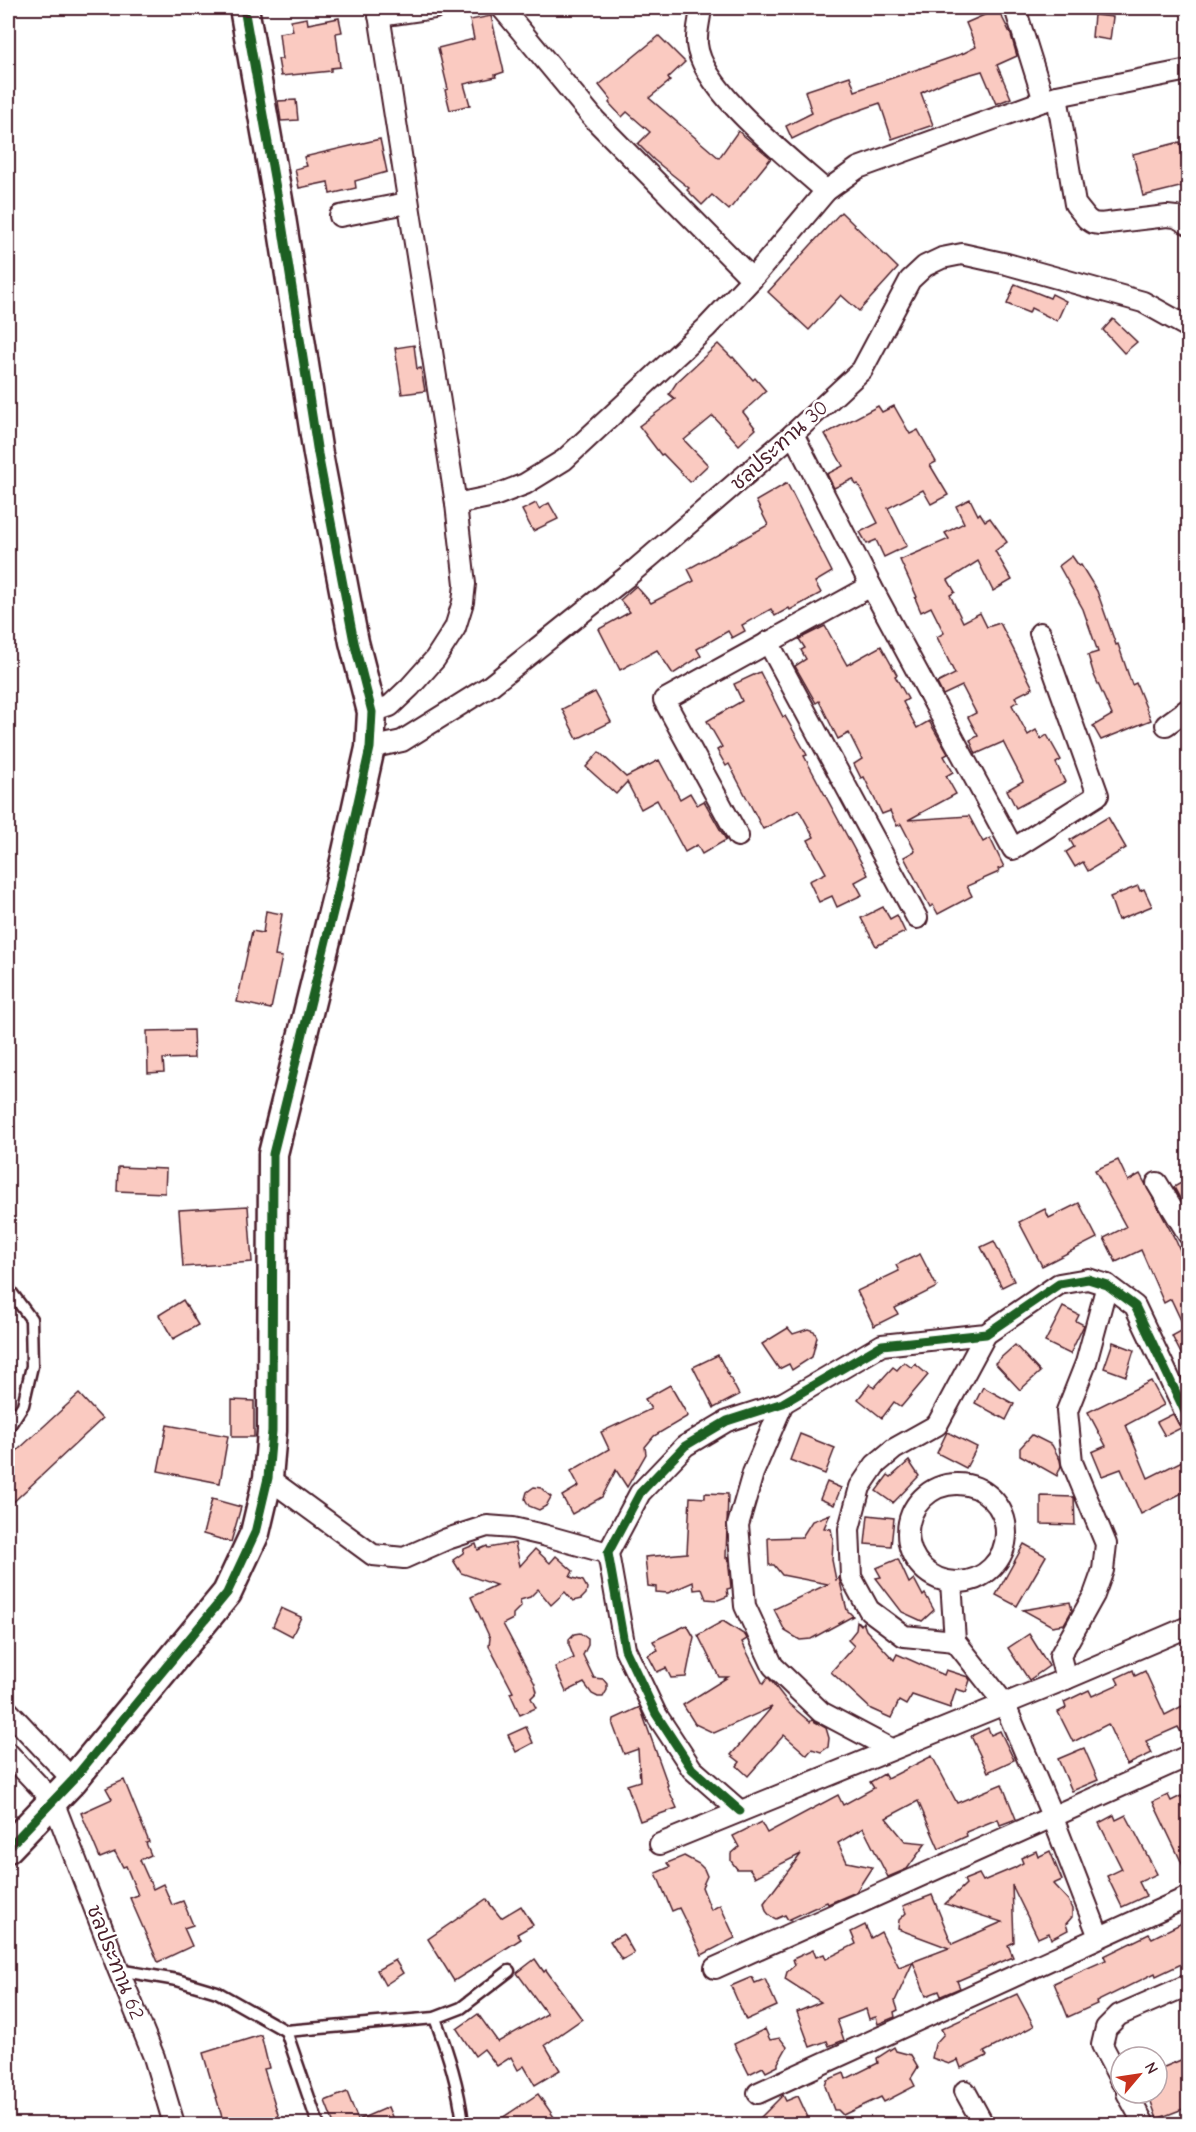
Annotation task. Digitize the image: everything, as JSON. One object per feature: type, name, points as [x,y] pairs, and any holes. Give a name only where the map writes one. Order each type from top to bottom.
[{"type":"street","points":[[8,1848],[73,1780],[227,1593],[255,1533],[268,1478],[272,1431],[273,1154],[338,892],[370,748],[372,712],[354,642],[318,454],[280,211],[244,8]]},
{"type":"street","points":[[372,712],[390,706],[435,659],[455,628],[463,602],[465,584],[456,504],[378,12],[434,8]]},
{"type":"street","points":[[502,8],[595,120],[752,279]]},
{"type":"street","points":[[701,8],[697,43],[699,55],[709,74],[734,108],[826,191]]},
{"type":"street","points":[[1015,8],[1051,99],[1076,204],[1087,219],[1100,224],[1167,216],[1176,217],[1188,224]]},
{"type":"street","points":[[456,504],[494,496],[525,484],[564,460],[706,328],[752,279],[826,191],[858,168],[1051,99],[1188,70]]},
{"type":"street","points":[[340,216],[407,203]]},
{"type":"street","name":"ชลประทาน 30","points":[[370,748],[402,741],[490,686],[629,575],[793,434],[862,370],[910,280],[925,266],[942,258],[962,254],[1052,276],[1143,302],[1188,327]]},
{"type":"street","points":[[793,434],[871,586],[1013,849],[1098,795],[1040,633]]},
{"type":"street","points":[[738,836],[664,700],[871,586]]},
{"type":"street","points":[[768,642],[917,918]]},
{"type":"street","points":[[1166,725],[1188,709]]},
{"type":"street","points":[[1157,1184],[1188,1234]]},
{"type":"street","points":[[955,1641],[904,1636],[869,1610],[851,1577],[849,1529],[860,1487],[875,1465],[894,1449],[937,1425],[986,1334],[1059,1284],[1088,1279],[1107,1285],[1135,1306],[1188,1418]]},
{"type":"street","points":[[1066,1679],[1059,1656],[1094,1595],[1102,1570],[1106,1544],[1072,1462],[1066,1411],[1086,1363],[1107,1285]]},
{"type":"street","points":[[740,1811],[692,1769],[656,1714],[626,1649],[608,1553],[640,1493],[685,1446],[727,1420],[783,1403],[882,1345],[986,1334]]},
{"type":"street","points":[[783,1403],[753,1473],[738,1525],[745,1606],[773,1666],[821,1712],[891,1749]]},
{"type":"street","points":[[268,1478],[373,1555],[404,1558],[447,1539],[487,1526],[513,1528],[608,1553]]},
{"type":"street","points":[[949,1484],[962,1484],[978,1489],[991,1498],[1001,1512],[1006,1528],[1005,1541],[1000,1557],[989,1570],[968,1581],[951,1582],[933,1576],[920,1565],[911,1550],[908,1530],[912,1513],[920,1501],[933,1490],[949,1484]]},
{"type":"street","points":[[951,1582],[955,1641],[1004,1703],[1053,1818],[1099,1937]]},
{"type":"street","points":[[660,1844],[1188,1627]]},
{"type":"street","points":[[8,1711],[73,1780]]},
{"type":"street","points":[[8,1753],[53,1801]]},
{"type":"street","points":[[715,1968],[1188,1756]]},
{"type":"street","name":"ชลประทาน 62","points":[[53,1801],[154,2057],[174,2124]]},
{"type":"street","points":[[758,2093],[1188,1897]]},
{"type":"street","points":[[1109,2058],[1102,2045],[1106,2028],[1119,2015],[1188,1985]]},
{"type":"street","points":[[965,2091],[983,2124]]},
{"type":"street","points":[[1134,2105],[1144,2124]]},
{"type":"lane","points":[[8,1288],[31,1318],[32,1366],[23,1405],[8,1428]]},
{"type":"lane","points":[[118,1970],[177,1980],[217,1992],[286,2031],[435,2018],[461,2008],[509,1971]]},
{"type":"lane","points":[[435,2018],[458,2086],[463,2124]]},
{"type":"lane","points":[[286,2031],[318,2124]]},
{"type":"building","points":[[998,9],[1011,35],[1017,56],[997,65],[1011,98],[996,104],[982,71],[944,82],[921,93],[933,125],[892,139],[880,103],[829,121],[792,139],[786,126],[812,113],[805,91],[850,76],[855,91],[964,53],[976,47],[966,23]]},
{"type":"building","points":[[1094,15],[1113,17],[1110,40],[1092,37]]},
{"type":"building","points":[[491,16],[504,72],[495,75],[496,77],[464,84],[470,105],[450,110],[445,90],[448,89],[438,48],[474,39],[470,20]]},
{"type":"building","points":[[307,18],[308,24],[339,18],[342,32],[336,33],[340,67],[331,68],[331,71],[281,76],[278,59],[282,59],[279,33],[293,31],[291,21]]},
{"type":"building","points":[[659,36],[685,62],[668,78],[670,81],[649,98],[719,158],[738,131],[771,158],[729,210],[712,195],[702,205],[687,190],[689,188],[654,160],[638,144],[650,132],[627,112],[622,117],[609,103],[611,100],[599,85]]},
{"type":"building","points":[[296,100],[298,120],[281,121],[278,101]]},
{"type":"building","points":[[380,139],[387,172],[355,181],[356,188],[330,194],[328,182],[299,188],[295,169],[307,166],[304,157]]},
{"type":"building","points":[[1180,142],[1188,185],[1143,196],[1133,154]]},
{"type":"building","points":[[841,212],[898,268],[859,311],[841,295],[809,330],[768,292]]},
{"type":"building","points":[[1015,284],[1050,298],[1052,294],[1066,301],[1057,321],[1031,308],[1029,313],[1007,304]]},
{"type":"building","points":[[1113,319],[1137,342],[1124,353],[1103,330]]},
{"type":"building","points":[[718,344],[766,391],[743,412],[756,429],[739,445],[713,416],[684,440],[708,465],[690,482],[663,454],[661,455],[639,426],[675,399],[669,394],[677,382]]},
{"type":"building","points":[[414,345],[417,369],[421,368],[425,391],[402,394],[395,348]]},
{"type":"building","points":[[878,406],[882,412],[894,406],[910,434],[918,430],[936,462],[930,465],[948,495],[931,504],[923,490],[888,508],[907,546],[884,557],[876,540],[867,544],[860,532],[878,523],[858,484],[856,485],[853,479],[834,488],[827,474],[843,466],[825,434]]},
{"type":"building","points":[[787,483],[832,572],[815,582],[821,593],[775,616],[771,609],[742,625],[745,631],[732,638],[728,631],[697,649],[701,656],[673,674],[657,650],[620,670],[599,629],[630,612],[620,600],[636,586],[651,603],[694,581],[688,569],[768,525],[756,501]]},
{"type":"building","points":[[970,499],[978,515],[980,513],[985,521],[990,518],[1007,542],[995,551],[1012,580],[993,591],[978,561],[948,580],[955,592],[950,595],[963,622],[980,613],[987,627],[1000,623],[1033,688],[1015,697],[1018,701],[1012,705],[1028,735],[1036,730],[1041,739],[1047,735],[1061,760],[1056,763],[1065,782],[1016,808],[1007,790],[1023,781],[1003,742],[976,754],[970,740],[978,736],[968,717],[976,713],[962,686],[943,695],[937,683],[955,674],[937,637],[944,633],[931,607],[921,612],[915,598],[917,597],[900,560],[949,539],[945,533],[964,523],[956,506]]},
{"type":"building","points":[[536,503],[539,509],[549,503],[558,519],[533,531],[522,510]]},
{"type":"building","points":[[1072,556],[1079,566],[1081,565],[1097,591],[1132,685],[1136,683],[1151,720],[1101,740],[1093,726],[1112,715],[1094,675],[1088,655],[1098,652],[1083,609],[1059,566]]},
{"type":"building","points":[[825,626],[847,665],[881,646],[908,699],[903,702],[917,728],[929,721],[948,754],[944,756],[953,772],[946,776],[956,794],[908,820],[969,816],[983,842],[990,838],[1004,867],[998,869],[999,872],[967,886],[972,896],[938,914],[933,905],[930,907],[904,857],[915,851],[901,824],[897,826],[890,811],[882,814],[864,777],[861,778],[854,764],[862,759],[849,733],[838,739],[819,701],[816,703],[795,666],[806,659],[801,650],[805,648],[799,639]]},
{"type":"building","points":[[760,672],[783,717],[785,716],[807,755],[804,756],[868,875],[855,882],[862,895],[837,907],[832,896],[819,902],[809,881],[826,873],[808,840],[814,837],[799,810],[763,829],[729,764],[726,766],[717,750],[722,747],[707,721],[742,701],[734,684]]},
{"type":"building","points":[[595,692],[611,722],[577,739],[562,709]]},
{"type":"building","points":[[599,752],[626,777],[659,760],[680,799],[690,793],[697,805],[704,801],[726,840],[702,854],[697,845],[685,852],[657,800],[641,809],[627,782],[616,794],[586,767]]},
{"type":"building","points":[[1108,817],[1126,848],[1088,871],[1083,862],[1075,867],[1066,852],[1074,847],[1070,840]]},
{"type":"building","points":[[1138,886],[1140,891],[1144,889],[1152,906],[1118,920],[1110,897]]},
{"type":"building","points":[[883,907],[890,919],[897,915],[905,932],[876,946],[861,918]]},
{"type":"building","points":[[266,911],[282,914],[275,956],[282,957],[271,1009],[237,1002],[252,931],[263,933]]},
{"type":"building","points":[[193,1030],[194,1058],[163,1059],[164,1072],[148,1073],[147,1031]]},
{"type":"building","points":[[1118,1160],[1128,1181],[1140,1174],[1188,1268],[1188,1367],[1172,1336],[1185,1329],[1171,1299],[1164,1303],[1141,1250],[1116,1262],[1104,1238],[1126,1227],[1095,1170]]},
{"type":"building","points":[[118,1167],[166,1169],[165,1193],[117,1191]]},
{"type":"building","points":[[1188,1179],[1188,1198],[1182,1202],[1174,1187]]},
{"type":"building","points":[[1079,1203],[1097,1238],[1042,1266],[1019,1222],[1045,1209],[1049,1218]]},
{"type":"building","points":[[248,1206],[252,1262],[183,1267],[179,1210]]},
{"type":"building","points":[[994,1241],[1014,1281],[1002,1287],[981,1247]]},
{"type":"building","points":[[920,1254],[937,1287],[895,1308],[898,1314],[874,1326],[857,1291],[899,1271],[896,1265]]},
{"type":"building","points":[[183,1300],[198,1325],[173,1339],[159,1315]]},
{"type":"building","points":[[1063,1307],[1079,1315],[1076,1321],[1084,1325],[1070,1354],[1045,1342]]},
{"type":"building","points":[[788,1328],[793,1334],[808,1329],[814,1331],[817,1337],[812,1357],[792,1370],[789,1364],[779,1369],[762,1344]]},
{"type":"building","points":[[1113,1342],[1134,1350],[1126,1376],[1104,1368]]},
{"type":"building","points":[[1015,1345],[1040,1372],[1020,1390],[995,1363]]},
{"type":"building","points":[[718,1355],[739,1395],[714,1408],[693,1367]]},
{"type":"building","points":[[904,1362],[912,1368],[915,1364],[928,1375],[901,1407],[894,1402],[882,1418],[858,1399],[870,1384],[874,1388],[893,1367],[897,1370]]},
{"type":"building","points":[[1151,1381],[1164,1405],[1126,1425],[1148,1478],[1188,1458],[1188,1490],[1141,1514],[1121,1469],[1102,1476],[1092,1452],[1106,1446],[1088,1412]]},
{"type":"building","points":[[670,1385],[688,1416],[654,1436],[645,1447],[646,1454],[627,1487],[616,1470],[602,1497],[572,1514],[562,1496],[579,1486],[571,1471],[609,1449],[601,1432],[651,1409],[645,1399]]},
{"type":"building","points":[[983,1387],[1014,1404],[1006,1420],[975,1403]]},
{"type":"building","points":[[79,1394],[102,1419],[8,1507],[8,1459]]},
{"type":"building","points":[[232,1400],[254,1401],[254,1437],[232,1437]]},
{"type":"building","points":[[1173,1414],[1181,1428],[1165,1436],[1157,1422]]},
{"type":"building","points":[[167,1425],[228,1436],[220,1483],[158,1471]]},
{"type":"building","points":[[947,1432],[977,1447],[966,1468],[937,1453]]},
{"type":"building","points":[[800,1434],[835,1448],[825,1474],[790,1460]]},
{"type":"building","points":[[1032,1435],[1052,1445],[1061,1466],[1057,1476],[1020,1455],[1020,1448]]},
{"type":"building","points":[[909,1461],[919,1476],[893,1503],[876,1491],[888,1475],[891,1477]]},
{"type":"building","points":[[827,1482],[841,1488],[834,1505],[820,1499]]},
{"type":"building","points":[[534,1487],[541,1488],[551,1497],[546,1506],[539,1510],[529,1506],[525,1499],[527,1492]]},
{"type":"building","points":[[705,1493],[728,1494],[726,1558],[728,1557],[731,1588],[727,1589],[728,1596],[718,1600],[706,1599],[702,1589],[694,1590],[693,1582],[668,1593],[656,1592],[656,1587],[648,1586],[645,1557],[687,1553],[690,1497],[705,1498]]},
{"type":"building","points":[[1041,1496],[1074,1497],[1075,1525],[1041,1524]]},
{"type":"building","points":[[212,1499],[241,1507],[231,1542],[203,1534]]},
{"type":"building","points":[[830,1514],[824,1528],[831,1529],[832,1560],[836,1580],[839,1578],[847,1610],[853,1616],[811,1639],[800,1640],[785,1631],[774,1609],[828,1584],[782,1575],[774,1565],[769,1565],[768,1538],[802,1537],[812,1521]]},
{"type":"building","points":[[868,1515],[894,1518],[891,1546],[865,1544]]},
{"type":"building","points":[[515,1543],[520,1566],[535,1549],[550,1563],[556,1556],[573,1571],[570,1577],[583,1581],[587,1588],[586,1594],[581,1599],[573,1601],[565,1592],[551,1605],[538,1589],[530,1597],[520,1600],[521,1606],[513,1614],[513,1619],[503,1624],[537,1692],[531,1698],[536,1708],[520,1715],[510,1693],[513,1692],[489,1646],[490,1638],[471,1597],[496,1585],[461,1573],[453,1560],[463,1553],[464,1549],[476,1544],[478,1550],[487,1546],[488,1548]]},
{"type":"building","points":[[1024,1544],[1046,1556],[1017,1606],[996,1595]]},
{"type":"building","points":[[898,1559],[909,1583],[914,1579],[934,1610],[922,1621],[902,1612],[876,1578],[881,1577],[876,1568]]},
{"type":"building","points":[[1070,1602],[1072,1610],[1064,1624],[1052,1626],[1023,1610]]},
{"type":"building","points":[[281,1608],[301,1617],[292,1636],[273,1626]]},
{"type":"building","points":[[723,1621],[745,1635],[747,1639],[742,1642],[763,1684],[768,1677],[789,1704],[810,1722],[812,1720],[826,1728],[829,1738],[828,1747],[821,1752],[812,1749],[807,1755],[784,1735],[748,1776],[737,1766],[740,1762],[731,1755],[772,1707],[714,1733],[695,1724],[683,1705],[728,1677],[719,1677],[698,1635]]},
{"type":"building","points":[[857,1621],[861,1625],[863,1622],[866,1630],[894,1660],[897,1654],[944,1675],[946,1670],[968,1677],[970,1680],[966,1692],[956,1689],[950,1708],[912,1695],[906,1705],[899,1701],[891,1718],[871,1709],[831,1672],[854,1646],[848,1640],[856,1630]]},
{"type":"building","points":[[687,1625],[694,1637],[686,1677],[671,1678],[666,1668],[657,1672],[648,1655],[658,1650],[653,1641]]},
{"type":"building","points":[[580,1633],[588,1639],[583,1655],[594,1678],[603,1679],[607,1684],[603,1697],[592,1694],[584,1683],[566,1692],[555,1667],[574,1658],[569,1639],[574,1634]]},
{"type":"building","points":[[1029,1634],[1049,1666],[1029,1680],[1008,1648]]},
{"type":"building","points":[[1133,1670],[1135,1676],[1145,1671],[1165,1715],[1188,1703],[1188,1744],[1178,1727],[1146,1741],[1152,1753],[1127,1765],[1108,1724],[1073,1742],[1058,1712],[1066,1708],[1064,1702],[1089,1690],[1092,1696],[1119,1684],[1116,1678]]},
{"type":"building","points":[[640,1707],[667,1786],[677,1808],[640,1821],[627,1785],[640,1781],[638,1749],[624,1754],[613,1725],[614,1719]]},
{"type":"building","points":[[526,1727],[533,1743],[516,1752],[508,1735]]},
{"type":"building","points":[[988,1728],[991,1735],[1000,1731],[1014,1760],[988,1772],[971,1736]]},
{"type":"building","points":[[1084,1748],[1098,1780],[1072,1791],[1058,1759]]},
{"type":"building","points":[[932,1756],[957,1803],[1002,1784],[1016,1819],[1000,1825],[998,1819],[966,1832],[967,1836],[939,1849],[918,1801],[886,1818],[905,1841],[926,1843],[907,1869],[888,1877],[863,1828],[838,1843],[847,1862],[872,1867],[856,1892],[788,1920],[785,1915],[776,1919],[770,1916],[764,1903],[801,1854],[755,1877],[750,1869],[737,1869],[731,1861],[731,1854],[739,1847],[733,1836],[761,1822],[767,1833],[838,1795],[843,1805],[874,1788],[870,1782],[884,1774],[887,1779]]},
{"type":"building","points":[[124,1780],[149,1842],[146,1843],[151,1855],[140,1860],[153,1889],[163,1884],[172,1905],[183,1901],[193,1925],[184,1928],[192,1946],[158,1962],[130,1898],[138,1895],[126,1866],[123,1867],[115,1852],[100,1858],[81,1813],[112,1799],[106,1788]]},
{"type":"building","points":[[1168,1795],[1171,1801],[1181,1796],[1188,1810],[1188,1876],[1153,1802]]},
{"type":"building","points":[[1114,1815],[1116,1820],[1126,1815],[1157,1874],[1139,1882],[1146,1896],[1122,1907],[1107,1876],[1122,1869],[1099,1823]]},
{"type":"building","points":[[1036,1851],[1038,1857],[1050,1851],[1062,1880],[1053,1884],[1068,1900],[1072,1909],[1072,1917],[1066,1924],[1068,1930],[1051,1939],[1049,1933],[1038,1938],[1012,1885],[1014,1942],[1008,1945],[1013,1957],[957,1981],[960,1988],[941,1996],[939,1991],[926,1996],[913,1962],[895,2001],[898,2010],[894,2012],[895,2017],[878,2024],[876,2017],[869,2019],[866,2009],[837,2020],[844,2040],[829,2046],[827,2041],[810,2047],[797,2012],[821,2002],[785,1979],[787,1972],[795,1965],[793,1959],[813,1950],[816,1957],[824,1954],[826,1959],[856,1944],[851,1932],[865,1925],[871,1938],[881,1932],[899,1967],[949,1948],[898,1929],[899,1920],[906,1913],[903,1906],[932,1895],[952,1944],[1002,1922],[945,1904],[966,1884],[964,1880],[979,1874],[983,1881],[1023,1863],[1021,1858]]},
{"type":"building","points":[[684,1856],[704,1869],[707,1876],[702,1887],[711,1910],[720,1905],[735,1938],[702,1955],[679,1908],[672,1911],[656,1873],[670,1867],[667,1863]]},
{"type":"building","points":[[486,1899],[501,1918],[521,1906],[533,1925],[517,1934],[521,1939],[454,1981],[428,1939]]},
{"type":"building","points":[[1182,1923],[1188,1935],[1188,1961],[1156,1976],[1155,1973],[1068,2017],[1054,1983],[1106,1960],[1104,1956],[1149,1934],[1152,1938]]},
{"type":"building","points":[[623,1934],[634,1953],[622,1960],[610,1941]]},
{"type":"building","points":[[535,1959],[544,1972],[546,1970],[582,2019],[545,2045],[560,2070],[535,2085],[524,2066],[518,2070],[511,2057],[497,2066],[484,2049],[475,2056],[457,2029],[478,2014],[498,2042],[547,2014],[517,1973]]},
{"type":"building","points":[[395,1960],[403,1973],[385,1985],[377,1970]]},
{"type":"building","points":[[752,1977],[755,1983],[765,1979],[777,2006],[746,2020],[731,1986]]},
{"type":"building","points":[[1017,1994],[1034,2026],[984,2052],[987,2056],[961,2068],[958,2060],[949,2064],[932,2058],[935,2044],[944,2034],[941,2029]]},
{"type":"building","points":[[765,2029],[770,2040],[780,2038],[787,2047],[778,2066],[766,2072],[763,2067],[749,2074],[734,2044]]},
{"type":"building","points":[[261,2035],[269,2068],[264,2069],[281,2124],[224,2124],[203,2053]]},
{"type":"building","points":[[894,2047],[896,2051],[911,2055],[918,2067],[911,2078],[915,2086],[884,2102],[881,2097],[843,2115],[838,2110],[834,2110],[825,2086],[827,2080],[844,2073],[846,2079],[878,2063],[877,2058]]},
{"type":"building","points":[[1188,2057],[1188,2107],[1157,2119],[1152,2105],[1169,2105],[1169,2065]]},
{"type":"building","points":[[347,2092],[358,2120],[388,2107],[395,2124],[334,2124],[325,2101]]},
{"type":"building","points":[[538,2094],[554,2117],[544,2124],[493,2124]]},
{"type":"building","points":[[783,2095],[786,2101],[798,2096],[811,2124],[754,2124]]},
{"type":"cycle path","points":[[8,1848],[73,1780],[227,1593],[255,1533],[268,1478],[272,1431],[273,1154],[338,892],[370,748],[372,712],[354,642],[318,454],[280,211],[244,8]]},
{"type":"cycle path","points":[[740,1811],[692,1769],[656,1714],[625,1649],[608,1553],[640,1493],[685,1446],[727,1421],[783,1403],[882,1345],[986,1334],[1059,1284],[1088,1279],[1107,1285],[1135,1306],[1188,1418]]}]
